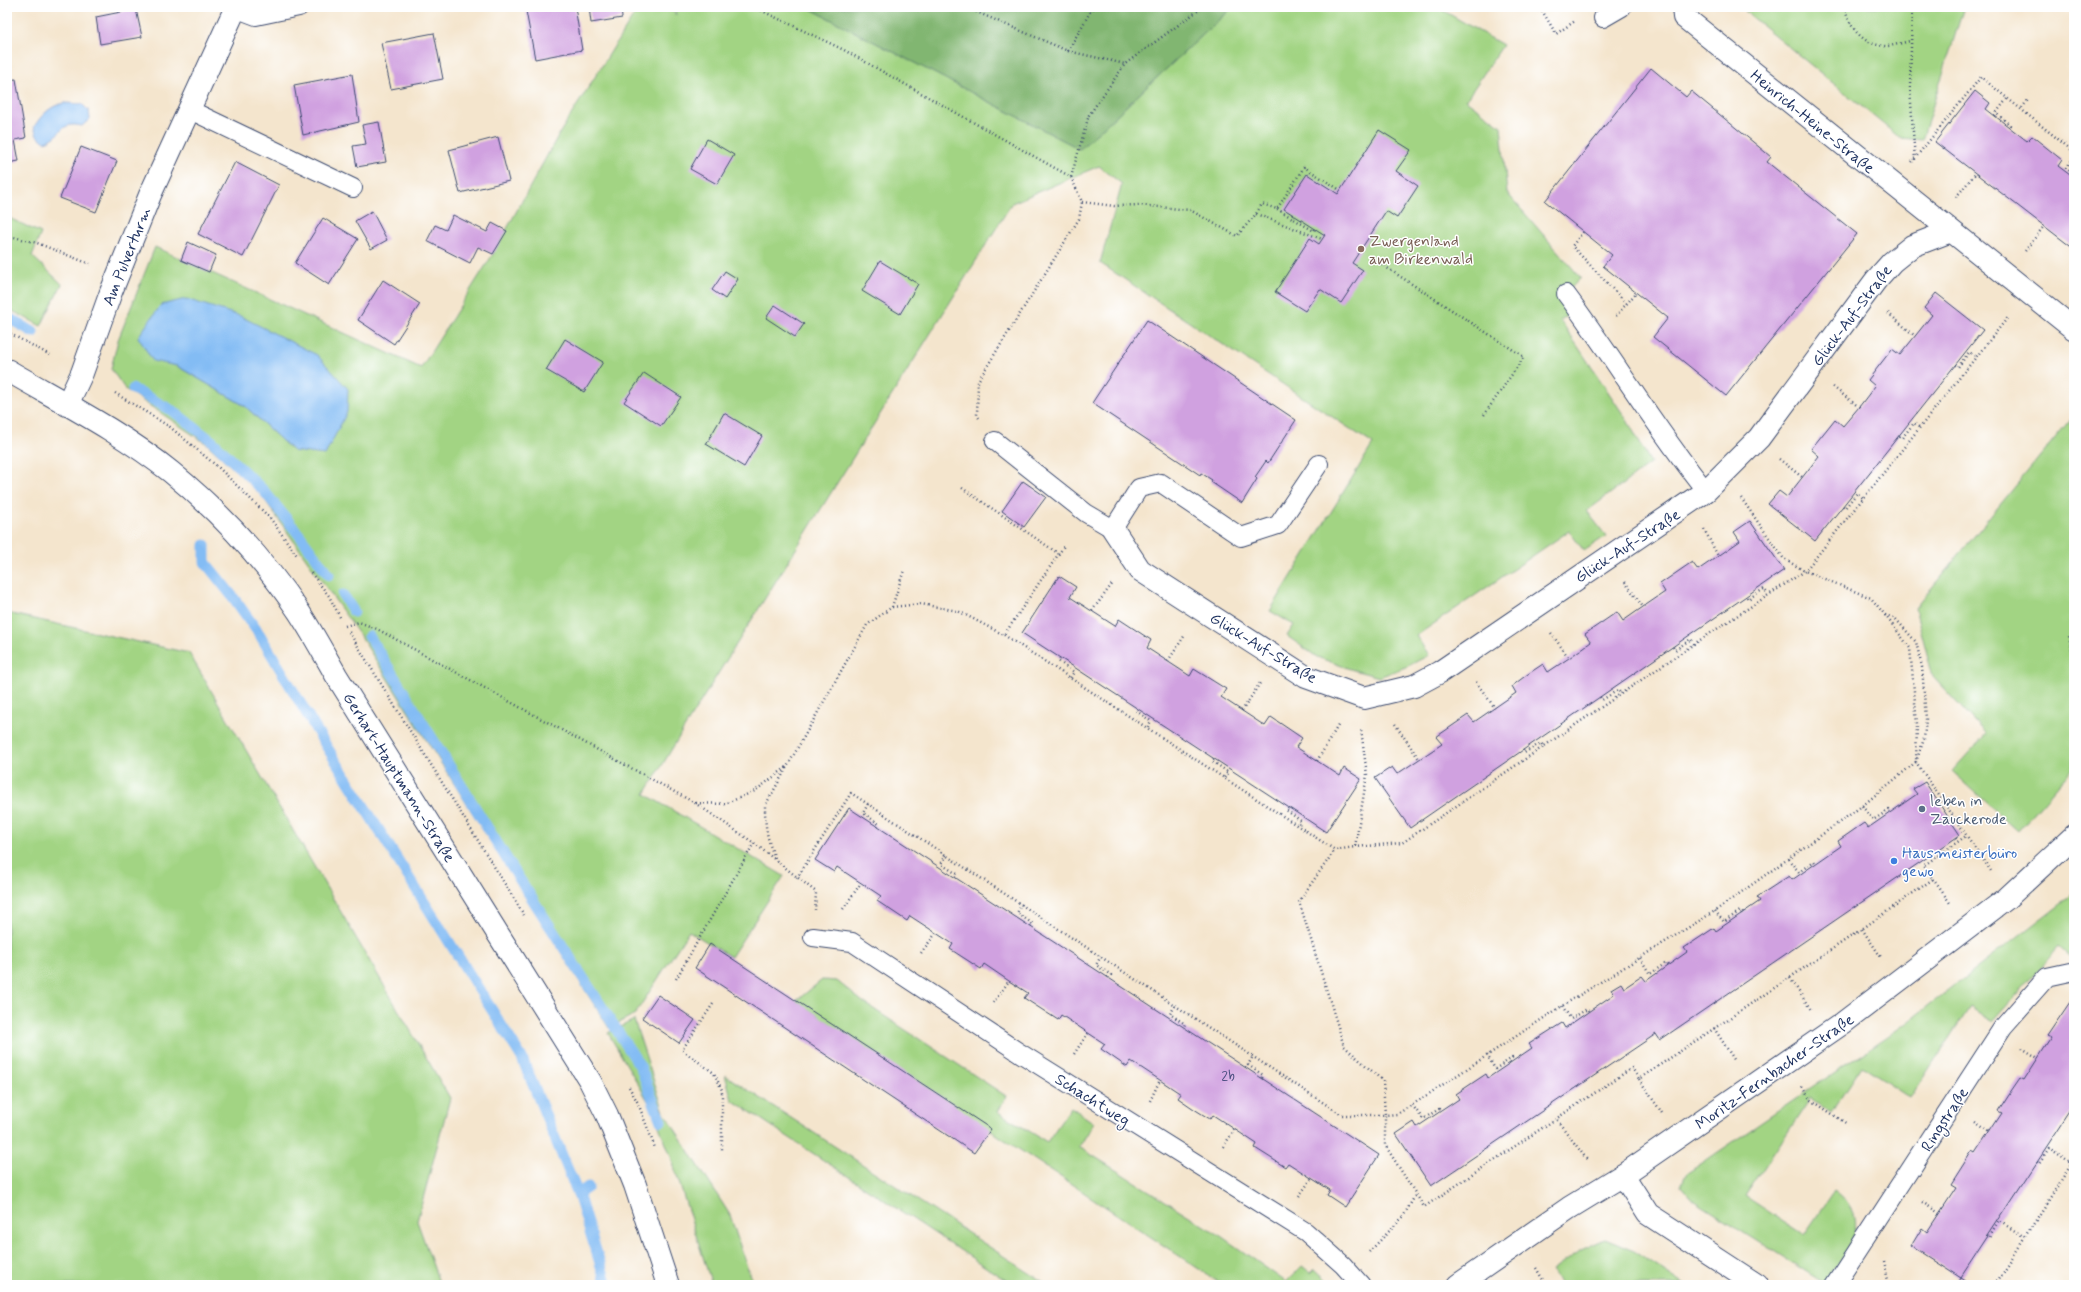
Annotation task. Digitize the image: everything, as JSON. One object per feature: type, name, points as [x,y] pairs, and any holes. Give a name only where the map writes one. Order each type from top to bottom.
[{"type":"street","name":"Heinrich-Heine-Straße","points":[[1683,7],[1684,17],[1951,232]]},
{"type":"street","name":"Am Pulverturm","points":[[67,405],[82,373],[111,292],[150,195],[188,109],[236,8]]},
{"type":"street","points":[[1951,232],[2074,330]]},
{"type":"street","name":"Glück-Auf-Straße","points":[[1113,529],[1140,570],[1306,677],[1364,698],[1414,686],[1440,672],[1706,491],[1759,438],[1876,280],[1892,262],[1912,246],[1951,232]]},
{"type":"street","name":"Gerhart-Hauptmann-Straße","points":[[7,370],[109,429],[171,472],[218,515],[263,564],[299,613],[336,675],[590,1081],[607,1115],[635,1185],[668,1285]]},
{"type":"street","name":"Moritz-Fernbacher-Straße","points":[[1458,1285],[1569,1208],[1624,1175],[1850,1019],[2006,899],[2074,836]]},
{"type":"street","points":[[1624,1175],[1648,1214],[1757,1285]]},
{"type":"lane","name":"Am Pulverturm","points":[[236,8],[256,16],[299,7]]},
{"type":"lane","points":[[1603,18],[1622,7]]},
{"type":"lane","points":[[188,109],[353,188]]},
{"type":"lane","points":[[1566,294],[1598,336],[1688,469],[1706,491]]},
{"type":"lane","points":[[995,441],[1086,513],[1113,529],[1139,488],[1161,482],[1241,537],[1278,525],[1319,464]]},
{"type":"lane","name":"Schachtweg","points":[[813,937],[852,942],[1020,1053],[1306,1232],[1343,1265],[1361,1285]]},
{"type":"lane","name":"Ringstraße","points":[[1835,1285],[2003,1028],[2047,977],[2070,972]]},
{"type":"path","points":[[754,7],[844,50],[1071,177],[1082,202],[1079,219],[978,381],[977,415],[995,441]]},
{"type":"path","points":[[965,7],[1068,51],[1125,64]]},
{"type":"path","points":[[1068,51],[1093,7]]},
{"type":"path","points":[[1071,177],[1089,115],[1125,64],[1203,7]]},
{"type":"path","points":[[1540,7],[1556,34],[1579,18]]},
{"type":"path","points":[[1844,7],[1849,24],[1864,40],[1886,46],[1911,41]]},
{"type":"path","points":[[1912,7],[1910,88],[1914,160]]},
{"type":"path","points":[[1907,167],[1981,77],[2007,99],[2022,108],[2074,152]]},
{"type":"path","points":[[2007,99],[1996,113],[2010,125],[2009,127]]},
{"type":"path","points":[[2022,108],[2028,100]]},
{"type":"path","points":[[2074,158],[2066,168],[2074,174]]},
{"type":"path","points":[[1277,209],[1304,167],[1340,190]]},
{"type":"path","points":[[1952,202],[1976,173]]},
{"type":"path","points":[[1082,202],[1190,210],[1237,236],[1256,214],[1262,204],[1277,209],[1314,231],[1315,228]]},
{"type":"path","points":[[1256,214],[1322,239]]},
{"type":"path","points":[[2020,257],[2044,226]]},
{"type":"path","points":[[1583,232],[1572,246],[1626,303]]},
{"type":"path","points":[[7,238],[10,236],[37,243],[94,266]]},
{"type":"path","points":[[1381,264],[1524,357],[1484,415]]},
{"type":"path","points":[[1614,319],[1636,292]]},
{"type":"path","points":[[775,858],[766,835],[766,806],[867,625],[892,607],[922,604],[958,611],[1004,635],[1148,727],[1335,850],[1402,843],[1544,748],[1768,594],[1805,571],[2013,311]]},
{"type":"path","points":[[1886,312],[1915,336]]},
{"type":"path","points":[[7,332],[50,355]]},
{"type":"path","points":[[1955,365],[1958,368],[1969,352],[1977,357]]},
{"type":"path","points":[[1831,385],[1859,407]]},
{"type":"path","points":[[1899,436],[1902,438],[1914,423],[1920,428]]},
{"type":"path","points":[[1776,457],[1802,477]]},
{"type":"path","points":[[962,488],[1059,554]]},
{"type":"path","points":[[1843,506],[1845,508],[1857,493],[1864,498]]},
{"type":"path","points":[[1740,496],[1784,559],[1805,571],[1871,598],[1910,648],[1917,724],[1916,762],[1991,872]]},
{"type":"path","points":[[1703,527],[1718,556]]},
{"type":"path","points":[[1004,635],[1064,546]]},
{"type":"path","points":[[892,607],[904,570]]},
{"type":"path","points":[[1623,578],[1643,607]]},
{"type":"path","points":[[1092,611],[1115,580]]},
{"type":"path","points":[[1747,597],[1748,599],[1764,589],[1768,594]]},
{"type":"path","points":[[797,878],[851,793],[1101,956],[1252,1058],[1342,1115],[1397,1114],[1562,1006],[1714,911],[1862,806],[1916,762],[1924,739],[1926,719],[1922,667],[1916,642],[1895,618],[1885,615]]},
{"type":"path","points":[[345,626],[359,622],[377,629],[695,803],[775,858],[797,878],[816,892]]},
{"type":"path","points":[[1168,661],[1190,628]]},
{"type":"path","points":[[1548,628],[1569,658]]},
{"type":"path","points":[[2074,630],[2069,636],[2074,660]]},
{"type":"path","points":[[1673,647],[1675,650],[1691,639],[1694,644]]},
{"type":"path","points":[[1060,658],[1058,661],[1074,672],[1070,678]]},
{"type":"path","points":[[1242,711],[1263,678]]},
{"type":"path","points":[[1473,679],[1495,708]]},
{"type":"path","points":[[1600,697],[1602,700],[1618,690],[1622,694]]},
{"type":"path","points":[[1137,708],[1135,710],[1151,721],[1148,727]]},
{"type":"path","points":[[1317,761],[1340,724]]},
{"type":"path","points":[[1395,724],[1419,759]]},
{"type":"path","points":[[1355,847],[1367,775],[1361,729]]},
{"type":"path","points":[[1523,750],[1524,753],[1541,743],[1544,748]]},
{"type":"path","points":[[1214,759],[1212,761],[1228,772],[1224,778]]},
{"type":"path","points":[[695,803],[725,804],[755,792],[789,765]]},
{"type":"path","points":[[868,804],[863,813],[879,824],[877,827]]},
{"type":"path","points":[[1862,806],[1873,820],[1889,810],[1890,813]]},
{"type":"path","points":[[1288,808],[1286,810],[1301,821],[1298,826]]},
{"type":"path","points":[[1951,903],[1923,866],[1966,836]]},
{"type":"path","points":[[676,979],[754,843]]},
{"type":"path","points":[[1335,850],[1299,900],[1344,1046],[1384,1081],[1385,1145],[1424,1208],[1557,1120],[1632,1068],[1663,1115]]},
{"type":"path","points":[[946,855],[941,864],[957,874],[955,877]]},
{"type":"path","points":[[1788,859],[1799,872],[1814,861],[1816,864]]},
{"type":"path","points":[[1639,1078],[1790,978],[1933,879]]},
{"type":"path","points":[[843,908],[861,883]]},
{"type":"path","points":[[1022,904],[1017,913],[1033,924],[1030,927]]},
{"type":"path","points":[[1714,911],[1724,922],[1740,911],[1742,914]]},
{"type":"path","points":[[1862,929],[1885,962]]},
{"type":"path","points":[[918,957],[936,933]]},
{"type":"path","points":[[1101,956],[1096,965],[1111,975],[1109,978]]},
{"type":"path","points":[[1640,958],[1650,974],[1666,963],[1668,966]]},
{"type":"path","points":[[1790,978],[1812,1012]]},
{"type":"path","points":[[993,1004],[1009,981]]},
{"type":"path","points":[[713,1004],[682,1050],[714,1073],[722,1090],[722,1152]]},
{"type":"path","points":[[1175,1006],[1170,1014],[1185,1024],[1184,1027]]},
{"type":"path","points":[[1562,1006],[1571,1019],[1586,1008],[1588,1012]]},
{"type":"path","points":[[1714,1028],[1736,1064]]},
{"type":"path","points":[[1072,1057],[1088,1033]]},
{"type":"path","points":[[2017,1044],[2038,1058]]},
{"type":"path","points":[[1487,1056],[1495,1069],[1512,1058],[1513,1061]]},
{"type":"path","points":[[1252,1058],[1248,1065],[1264,1075],[1262,1078]]},
{"type":"path","points":[[1148,1104],[1160,1080]]},
{"type":"path","points":[[1799,1081],[1810,1099],[1847,1124]]},
{"type":"path","points":[[1412,1105],[1423,1119],[1439,1109],[1440,1111]]},
{"type":"path","points":[[1970,1119],[1990,1132]]},
{"type":"path","points":[[1557,1120],[1591,1165]]},
{"type":"path","points":[[1220,1152],[1235,1129]]},
{"type":"path","points":[[2037,1162],[2039,1164],[2049,1149],[2072,1164]]},
{"type":"path","points":[[1996,1285],[2018,1250],[2024,1237],[2074,1160]]},
{"type":"path","points":[[1294,1202],[1312,1178]]},
{"type":"path","points":[[1366,1254],[1402,1217],[1416,1194]]},
{"type":"path","points":[[1916,1198],[1939,1213]]},
{"type":"path","points":[[1988,1237],[1990,1239],[2000,1222],[2024,1237]]},
{"type":"path","points":[[1533,1264],[1546,1285]]},
{"type":"green space","points":[[639,7],[669,7],[676,15],[674,7],[807,7],[1080,149],[1233,7],[1437,7],[1503,45],[1466,100],[1501,126],[1507,193],[1581,278],[1558,301],[1571,314],[1560,320],[1627,420],[1651,463],[1587,511],[1606,536],[1584,551],[1569,531],[1416,636],[1429,655],[1408,666],[1379,677],[1350,669],[1317,657],[1287,636],[1294,625],[1270,611],[1373,444],[1100,263],[1122,184],[1099,166],[1012,203],[691,717],[645,794],[784,876],[731,957],[689,931],[635,1014],[609,1028],[361,637],[260,493],[207,444],[125,389],[111,369],[118,340],[155,247],[421,368],[493,254],[559,134]],"holes":[[[177,366],[347,412],[293,451],[245,406]]]},
{"type":"green space","points":[[807,7],[1233,7],[1080,149]]},
{"type":"green space","points":[[1750,7],[1961,7],[1963,10],[1922,140],[1900,138],[1745,11]]},
{"type":"green space","points":[[7,217],[41,233],[32,256],[62,284],[41,326],[7,308]]},
{"type":"green space","points":[[2074,415],[2074,767],[2018,831],[1952,771],[1986,734],[1933,677],[1915,608]]},
{"type":"green space","points":[[7,613],[189,653],[450,1098],[417,1221],[440,1285],[7,1285]]},
{"type":"green space","points":[[2074,893],[2074,953],[2071,957],[2060,947],[1993,1021],[1970,1006],[1910,1098],[1862,1066],[1831,1113],[1810,1099],[1745,1196],[1804,1235],[1834,1191],[1846,1202],[1853,1214],[1855,1225],[1847,1248],[1824,1283],[1692,1199],[1681,1186],[1686,1174],[1901,1027]]},
{"type":"green space","points":[[822,980],[837,981],[863,1002],[1006,1096],[998,1112],[1047,1142],[1071,1107],[1094,1123],[1079,1147],[1218,1234],[1286,1282],[1302,1266],[1311,1273],[1315,1269],[1332,1285],[1223,1285],[796,1001]]},
{"type":"green space","points":[[634,1020],[664,1112],[730,1215],[750,1276],[760,1285],[712,1285],[670,1154],[651,1106],[608,1033]]},
{"type":"green space","points":[[725,1075],[1048,1285],[1013,1285],[732,1100]]},
{"type":"green space","points":[[1605,1239],[1634,1251],[1685,1285],[1561,1285],[1551,1271],[1579,1251]]},
{"type":"water","points":[[65,103],[82,104],[89,111],[90,119],[82,126],[74,125],[65,127],[45,142],[37,136],[34,127],[47,111],[55,106]]},
{"type":"water","points":[[186,299],[240,316],[317,355],[348,389],[347,412],[325,455],[293,451],[245,406],[177,366],[153,361],[138,337],[161,305]]},
{"type":"building","points":[[551,7],[575,7],[582,50],[535,59],[526,11]]},
{"type":"building","points":[[589,7],[621,7],[622,18],[591,23]]},
{"type":"building","points":[[136,9],[142,37],[100,44],[96,17]]},
{"type":"building","points":[[434,33],[443,79],[391,89],[381,43]]},
{"type":"building","points":[[1651,68],[1686,97],[1691,91],[1771,157],[1767,162],[1857,234],[1726,396],[1653,337],[1668,318],[1603,266],[1612,255],[1545,201]]},
{"type":"building","points":[[352,74],[359,122],[303,135],[294,85]]},
{"type":"building","points":[[16,79],[26,138],[15,140],[19,161],[7,163],[7,80]]},
{"type":"building","points":[[1975,91],[1990,103],[1986,109],[2027,141],[2032,136],[2062,160],[2058,166],[2074,178],[2074,249],[1935,142]]},
{"type":"building","points":[[379,122],[386,162],[357,167],[353,146],[366,144],[362,125]]},
{"type":"building","points":[[1379,130],[1411,150],[1396,171],[1418,186],[1397,218],[1386,211],[1352,263],[1363,270],[1341,303],[1320,289],[1305,311],[1275,292],[1310,238],[1319,244],[1325,235],[1284,209],[1307,174],[1338,194]]},
{"type":"building","points":[[498,137],[509,181],[460,193],[449,150]]},
{"type":"building","points":[[707,139],[734,155],[717,184],[690,169]]},
{"type":"building","points":[[81,147],[117,161],[96,212],[60,198]]},
{"type":"building","points":[[235,162],[279,185],[243,257],[198,234]]},
{"type":"building","points":[[372,211],[387,240],[371,249],[355,221]]},
{"type":"building","points":[[453,215],[487,232],[492,223],[507,231],[493,254],[478,247],[470,263],[427,241],[435,225],[446,230]]},
{"type":"building","points":[[323,218],[358,239],[329,285],[295,263]]},
{"type":"building","points":[[188,242],[216,255],[209,272],[181,260]]},
{"type":"building","points":[[880,261],[918,284],[900,314],[862,291]]},
{"type":"building","points":[[725,271],[738,279],[725,299],[712,290]]},
{"type":"building","points":[[383,280],[420,304],[394,344],[358,320]]},
{"type":"building","points":[[1936,293],[1983,330],[1815,541],[1768,504],[1779,491],[1787,497],[1819,456],[1811,449],[1835,419],[1843,426],[1859,407],[1875,386],[1868,380],[1892,349],[1900,355],[1932,315],[1924,308]]},
{"type":"building","points":[[775,305],[804,324],[795,337],[766,318]]},
{"type":"building","points":[[1147,320],[1296,420],[1268,463],[1266,461],[1255,477],[1257,479],[1242,503],[1211,482],[1212,480],[1201,473],[1200,475],[1092,403]]},
{"type":"building","points":[[565,339],[603,362],[584,392],[546,370]]},
{"type":"building","points":[[644,373],[681,397],[661,426],[624,402]]},
{"type":"building","points":[[724,413],[762,436],[744,467],[706,444]]},
{"type":"building","points":[[1023,481],[1046,497],[1024,527],[1002,511]]},
{"type":"building","points":[[1750,521],[1784,570],[1410,828],[1375,778],[1392,767],[1397,774],[1442,744],[1436,737],[1468,715],[1474,722],[1516,693],[1512,686],[1543,664],[1548,672],[1569,658],[1591,642],[1585,634],[1617,612],[1623,621],[1665,592],[1660,584],[1692,562],[1698,570],[1740,541],[1734,532]]},
{"type":"building","points":[[1059,576],[1076,587],[1070,597],[1115,626],[1119,619],[1151,640],[1147,648],[1190,676],[1194,669],[1226,689],[1221,697],[1265,726],[1271,717],[1302,738],[1296,747],[1340,776],[1344,768],[1361,779],[1326,832],[1022,633]]},
{"type":"building","points":[[1925,782],[1960,835],[1660,1040],[1656,1034],[1431,1186],[1396,1134],[1414,1122],[1417,1127],[1459,1099],[1456,1094],[1486,1074],[1488,1078],[1532,1048],[1529,1044],[1562,1023],[1565,1028],[1614,994],[1611,989],[1621,983],[1624,988],[1642,976],[1646,981],[1687,952],[1684,948],[1714,928],[1716,931],[1760,901],[1757,897],[1789,876],[1792,880],[1841,846],[1838,841],[1864,823],[1868,828],[1917,794],[1913,789]]},
{"type":"building","points":[[849,808],[1379,1155],[1345,1207],[1327,1195],[1330,1190],[1288,1163],[1285,1167],[1255,1148],[1257,1144],[1213,1115],[1210,1119],[1194,1109],[1178,1098],[1181,1094],[1131,1061],[1127,1067],[1101,1049],[1105,1044],[1061,1015],[1058,1020],[1024,998],[1028,993],[984,964],[981,969],[950,949],[953,944],[910,916],[907,921],[877,901],[881,896],[837,867],[834,872],[815,860]]},
{"type":"building","points":[[710,944],[991,1129],[974,1153],[695,968]]},
{"type":"building","points":[[658,995],[695,1020],[679,1043],[642,1018]]},
{"type":"building","points":[[2070,1002],[2074,1004],[2074,1106],[1961,1278],[1911,1246],[1922,1228],[1927,1232],[1956,1188],[1951,1185],[1972,1152],[1975,1154],[2002,1113],[1998,1111],[2020,1078],[2024,1080],[2051,1038],[2047,1036]]},
{"type":"building","points":[[1961,1278],[1972,1285],[1957,1285]]},
{"type":"waterway","points":[[7,317],[33,332]]},
{"type":"waterway","points":[[133,389],[173,411],[212,441],[264,491],[329,575]]},
{"type":"waterway","points":[[205,545],[205,562],[233,597],[260,635],[320,736],[522,1058],[578,1194],[607,1285]]},
{"type":"waterway","points":[[343,595],[354,612]]},
{"type":"waterway","points":[[369,636],[513,869],[640,1066],[661,1121]]},
{"type":"waterway","points":[[578,1194],[588,1187]]},
{"type":"place","name":"Zwergenland am Birkenwald","points":[[1361,249]]},
{"type":"place","name":"leben in Zauckerode","points":[[1922,809]]},
{"type":"place","name":"Hausmeisterbüro gewo","points":[[1894,861]]}]
